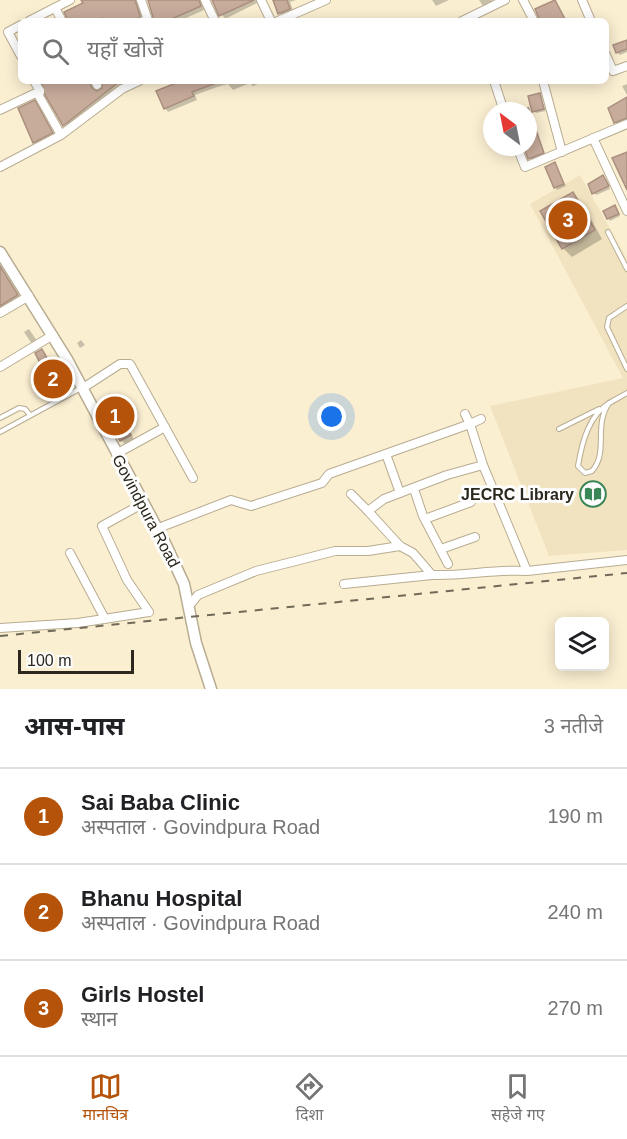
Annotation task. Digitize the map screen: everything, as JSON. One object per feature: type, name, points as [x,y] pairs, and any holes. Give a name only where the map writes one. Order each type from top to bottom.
[{"type":"street","points":[[35,18],[70,0]]},
{"type":"street","points":[[141,0],[147,18]]},
{"type":"street","points":[[205,0],[214,18]]},
{"type":"street","points":[[261,0],[270,18]]},
{"type":"street","points":[[285,18],[326,0]]},
{"type":"street","points":[[473,18],[505,0]]},
{"type":"street","points":[[523,0],[532,18]]},
{"type":"street","points":[[582,0],[590,18]]},
{"type":"street","points":[[55,8],[60,18]]},
{"type":"street","points":[[18,27],[8,32],[18,50]]},
{"type":"street","points":[[609,61],[613,70],[627,66]]},
{"type":"street","points":[[36,84],[40,91],[39,96],[61,135]]},
{"type":"street","points":[[495,84],[501,102]]},
{"type":"street","points":[[544,84],[562,152]]},
{"type":"street","points":[[0,167],[61,135],[124,85]]},
{"type":"street","points":[[0,110],[40,91]]},
{"type":"street","points":[[521,156],[525,167],[627,124]]},
{"type":"street","points":[[593,138],[627,211]]},
{"type":"street","name":"Govindpura Road","points":[[0,252],[53,335],[83,388],[184,584],[196,643],[211,689]]},
{"type":"street","points":[[0,313],[29,296]]},
{"type":"street","points":[[0,367],[53,335]]},
{"type":"street","points":[[83,388],[120,364],[130,364],[193,478]]},
{"type":"street","points":[[465,414],[483,465],[527,571]]},
{"type":"street","points":[[156,529],[231,500],[251,506],[322,483],[329,474],[481,419]]},
{"type":"street","points":[[116,454],[165,427]]},
{"type":"street","points":[[386,454],[400,493]]},
{"type":"street","points":[[368,511],[384,499],[447,475],[483,465]]},
{"type":"street","points":[[414,489],[425,519],[448,564]]},
{"type":"street","points":[[351,494],[400,546],[413,553],[432,575]]},
{"type":"street","points":[[425,519],[471,502]]},
{"type":"street","points":[[0,628],[105,619],[149,612],[127,580],[102,526],[142,504]]},
{"type":"street","points":[[441,549],[476,537]]},
{"type":"street","points":[[189,606],[198,595],[256,571],[335,551],[400,546]]},
{"type":"street","points":[[70,553],[105,619]]},
{"type":"street","points":[[344,584],[432,575],[471,574],[500,569],[527,571],[627,560]]},
{"type":"lane","points":[[608,232],[627,269]]},
{"type":"lane","points":[[627,306],[609,318],[607,327],[627,369]]},
{"type":"lane","points":[[0,432],[83,388]]},
{"type":"lane","points":[[559,429],[627,393]]},
{"type":"lane","points":[[600,408],[593,418],[579,460],[578,465],[585,473],[592,471],[598,461],[601,448],[600,423],[602,414],[609,403]]},
{"type":"lane","points":[[0,418],[19,408],[25,409],[30,415]]},
{"type":"shaded area","points":[[580,175],[627,259],[627,550],[549,556],[490,406],[623,378],[530,204]]},
{"type":"building","points":[[81,0],[135,0],[140,16],[139,18],[67,18],[64,12],[83,3]]},
{"type":"building","points":[[148,0],[199,0],[201,6],[174,18],[153,18]]},
{"type":"building","points":[[212,0],[254,0],[219,16]]},
{"type":"building","points":[[273,0],[287,0],[290,9],[278,14]]},
{"type":"building","points":[[555,0],[564,18],[539,18],[535,9]]},
{"type":"building","points":[[627,40],[627,49],[616,53],[613,45]]},
{"type":"building","points":[[42,84],[90,84],[97,91],[102,88],[102,84],[116,84],[63,126],[45,95]]},
{"type":"building","points":[[174,84],[214,84],[192,92],[194,96],[164,109],[156,91]]},
{"type":"building","points":[[540,93],[544,109],[537,111],[537,102],[530,102],[528,96]]},
{"type":"building","points":[[627,97],[627,118],[614,123],[608,108]]},
{"type":"building","points":[[35,100],[53,133],[33,143],[18,108]]},
{"type":"building","points":[[537,133],[544,153],[537,156]]},
{"type":"building","points":[[627,152],[627,190],[612,158]]},
{"type":"building","points":[[555,162],[564,184],[554,188],[545,167]]},
{"type":"building","points":[[603,175],[609,186],[592,194],[588,184]]},
{"type":"building","points":[[573,192],[595,230],[562,249],[540,211]]},
{"type":"building","points":[[615,205],[619,214],[607,219],[603,211]]},
{"type":"building","points":[[0,266],[18,295],[0,306]]},
{"type":"building","points":[[42,349],[59,380],[51,385],[35,353]]},
{"type":"building","points":[[116,405],[131,435],[120,441],[104,411]]},
{"type":"railway","points":[[0,636],[627,573]]},
{"type":"place","name":"Girls Hostel","points":[[568,220]]},
{"type":"place","name":"Bhanu Hospital","points":[[53,379]]},
{"type":"place","name":"Sai Baba Clinic","points":[[115,416]]},
{"type":"place","name":"JECRC Library","points":[[593,494]]}]
